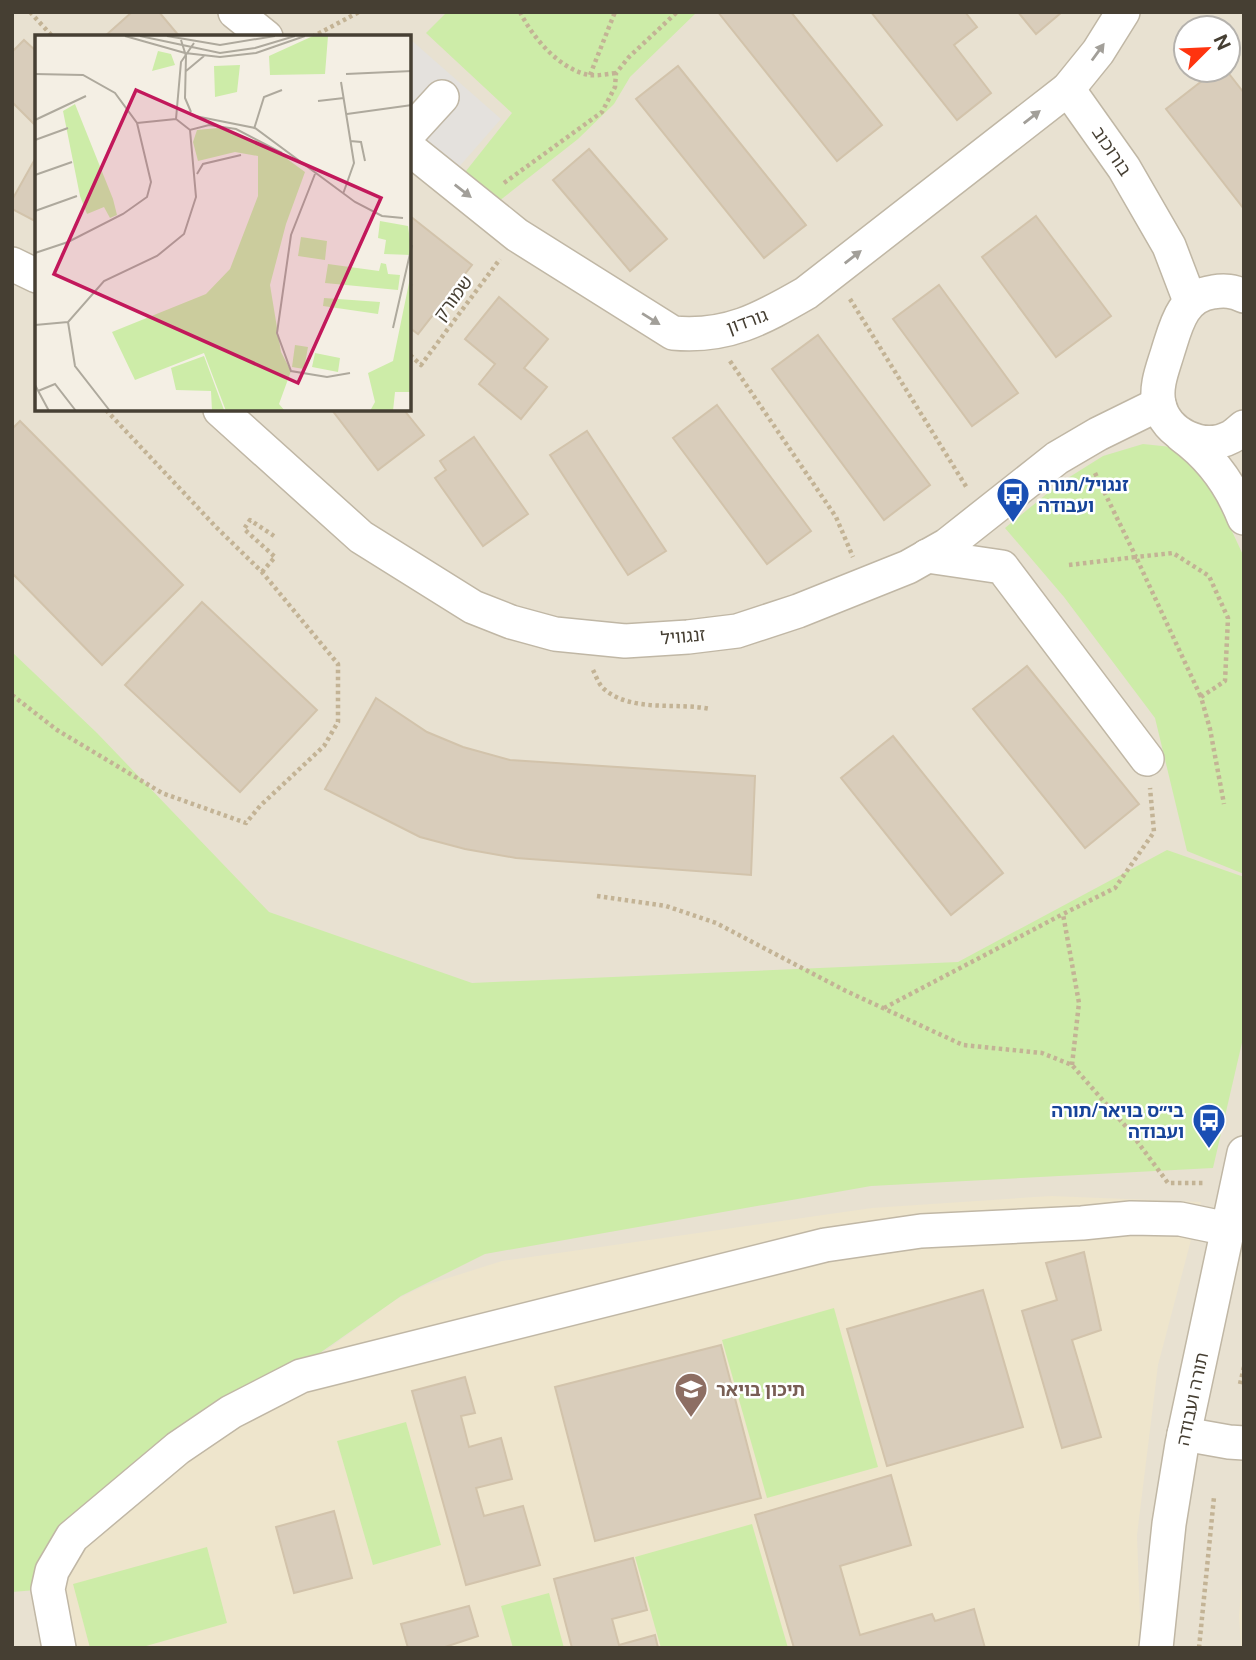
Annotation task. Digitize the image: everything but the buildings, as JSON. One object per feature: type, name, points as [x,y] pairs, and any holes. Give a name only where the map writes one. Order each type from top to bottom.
[{"type":"street","points":[[235,12],[264,35]]},
{"type":"street","points":[[1068,89],[1098,52],[1124,12]]},
{"type":"street","name":"גורדון","points":[[411,150],[517,236],[673,333],[699,335],[738,327],[768,315],[806,293],[1068,89]]},
{"type":"street","name":"בורוכוב","points":[[1068,89],[1125,168],[1169,246],[1190,302]]},
{"type":"street","points":[[411,131],[442,97]]},
{"type":"street","points":[[12,264],[35,275]]},
{"type":"street","points":[[1238,290],[1203,293],[1190,302],[1180,315],[1158,387],[1159,404],[1166,420],[1211,461],[1238,503],[1244,518]]},
{"type":"street","name":"זנגוויל","points":[[221,411],[361,537],[435,586],[473,607],[511,622],[555,634],[625,641],[737,631],[798,611],[908,568],[947,545],[1057,458],[1159,404]]},
{"type":"street","points":[[1180,435],[1196,442],[1214,442],[1230,438],[1244,427]]},
{"type":"street","points":[[927,556],[1003,567],[1147,759]]},
{"type":"street","name":"תורה ועבודה","points":[[1156,1648],[1169,1524],[1184,1434],[1240,1168]]},
{"type":"street","points":[[60,1648],[48,1589],[52,1571],[72,1537],[178,1448],[231,1412],[301,1376],[825,1245],[922,1231],[1131,1218],[1180,1219],[1228,1229]]},
{"type":"street","points":[[1184,1434],[1244,1443]]},
{"type":"path","points":[[30,12],[51,35]]},
{"type":"path","points":[[316,35],[359,12]]},
{"type":"path","points":[[520,12],[529,29],[559,61],[590,75],[616,73]]},
{"type":"path","points":[[590,75],[615,12]]},
{"type":"path","points":[[478,202],[602,112],[615,86],[616,73],[629,57],[677,12]]},
{"type":"path","name":"שמורק","points":[[411,356],[421,365],[517,236]]},
{"type":"path","points":[[833,272],[984,516]]},
{"type":"path","points":[[715,332],[733,366],[836,517],[863,586]]},
{"type":"path","points":[[12,695],[57,730],[162,793],[246,822],[324,746],[338,722],[338,664],[262,572],[107,411]]},
{"type":"path","points":[[1080,444],[1201,697],[1224,804]]},
{"type":"path","points":[[262,572],[275,557],[244,529],[250,520],[274,536]]},
{"type":"path","points":[[1069,565],[1174,553],[1209,576],[1228,618],[1225,681],[1201,697]]},
{"type":"path","points":[[578,636],[601,688],[620,699],[652,705],[710,709]]},
{"type":"path","points":[[883,1008],[1115,888],[1154,832],[1147,759]]},
{"type":"path","points":[[597,896],[666,906],[716,923],[846,991],[963,1045],[1042,1053],[1072,1065],[1128,1129],[1168,1183],[1240,1168]]},
{"type":"path","points":[[1063,914],[1079,1003],[1072,1065]]},
{"type":"path","points":[[1240,1384],[1244,1367]]},
{"type":"path","points":[[1199,1648],[1214,1497]]},
{"type":"shaded area","points":[[12,12],[1244,12],[1244,1648],[12,1648]]},
{"type":"shaded area","points":[[411,40],[501,119],[458,168],[411,127]]},
{"type":"shaded area","name":"תיכון בויאר","points":[[1051,1196],[1201,1202],[1158,1365],[1137,1535],[1141,1648],[50,1648],[71,1552],[157,1474],[395,1300],[426,1285],[502,1261],[872,1208]]},
{"type":"shaded area","points":[[1244,1560],[1244,1648],[1241,1648],[1239,1616]]},
{"type":"green space","points":[[447,12],[697,12],[630,77],[614,104],[578,139],[494,205],[462,176],[512,113],[426,33]]},
{"type":"green space","points":[[1143,444],[1181,448],[1209,482],[1244,557],[1244,874],[1187,851],[1155,718],[1064,597],[1005,528],[1060,483],[1103,456]]},
{"type":"green space","points":[[12,652],[97,733],[269,912],[472,983],[958,962],[1167,850],[1244,877],[1244,1034],[1213,1168],[871,1186],[485,1254],[401,1296],[132,1485],[48,1589],[12,1592]]},
{"type":"green space","points":[[834,1308],[878,1467],[767,1498],[722,1340]]},
{"type":"green space","points":[[406,1422],[441,1545],[373,1565],[337,1441]]},
{"type":"green space","points":[[752,1524],[788,1648],[661,1648],[635,1557]]},
{"type":"green space","points":[[207,1547],[227,1623],[139,1648],[90,1648],[73,1584]]},
{"type":"green space","points":[[549,1593],[564,1648],[513,1648],[501,1606]]},
{"type":"place","name":"זנגויל/תורה ועבודה","points":[[1013,524]]},
{"type":"place","name":"בי״ס בויאר/תורה ועבודה","points":[[1209,1150]]},
{"type":"place","name":"תיכון בויאר","points":[[691,1419]]}]
